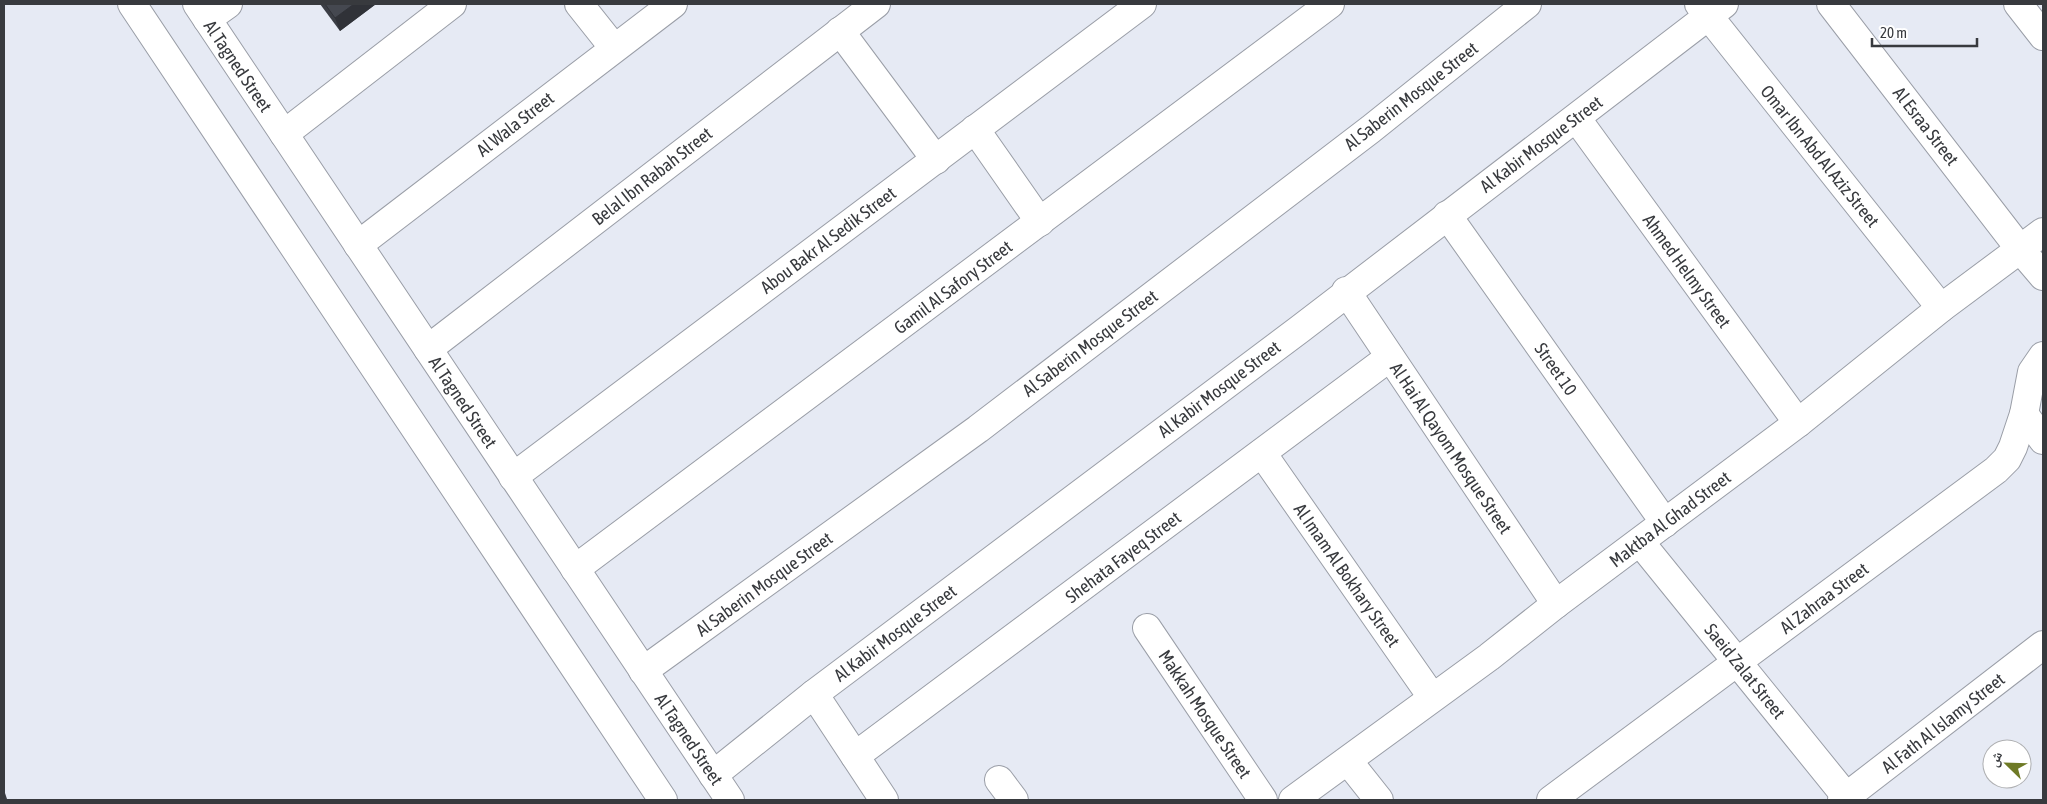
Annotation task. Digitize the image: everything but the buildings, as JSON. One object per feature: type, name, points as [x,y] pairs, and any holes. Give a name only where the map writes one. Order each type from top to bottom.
[{"type":"main road","points":[[132,4],[663,800]]},
{"type":"main road","points":[[284,134],[452,4]]},
{"type":"main road","points":[[579,4],[614,48]]},
{"type":"main road","name":"Al Wala Street","points":[[358,245],[673,4]]},
{"type":"main road","name":"Belal Ibn Rabah Street","points":[[428,349],[876,4]]},
{"type":"main road","name":"Abou Bakr Al Sedik Street","points":[[513,476],[1142,4]]},
{"type":"main road","name":"Gamil Al Safory Street","points":[[575,569],[1330,4]]},
{"type":"main road","name":"Al Saberin Mosque Street","points":[[643,671],[978,429],[1370,129],[1527,4]]},
{"type":"main road","name":"Al Esraa Street","points":[[1831,4],[2020,249],[2043,276]]},
{"type":"main road","points":[[2018,4],[2043,36]]},
{"type":"main road","name":"Al Kabir Mosque Street","points":[[713,775],[814,694],[1300,329],[1346,291],[1577,118],[1711,8]]},
{"type":"main road","name":"Omar Ibn Abd Al Aziz Street","points":[[1711,8],[1941,308]]},
{"type":"main road","name":"Al Tagned Street","points":[[211,9],[284,134],[730,800]]},
{"type":"main road","points":[[840,31],[936,160]]},
{"type":"main road","name":"Ahmed Helmy Street","points":[[1577,118],[1798,423]]},
{"type":"main road","points":[[975,129],[1040,222]]},
{"type":"main road","name":"Street 10","points":[[1448,215],[1665,523]]},
{"type":"main road","name":"Maktba Al Ghad Street","points":[[1293,800],[1489,657],[1556,604],[1798,423],[1941,308],[2043,232]]},
{"type":"main road","name":"Al Hai Al Qayom Mosque Street","points":[[1346,291],[1556,604]]},
{"type":"main road","name":"Al Zahraa Street","points":[[1550,800],[1996,470],[2007,459],[2024,414],[2032,372],[2043,356]]},
{"type":"main road","name":"Shehata Fayeq Street","points":[[855,756],[1390,357]]},
{"type":"main road","points":[[2024,414],[2043,440]]},
{"type":"main road","name":"Al Imam Al Bokhary Street","points":[[1262,453],[1432,697]]},
{"type":"main road","name":"Saeid Zalat Street","points":[[1640,542],[1846,799]]},
{"type":"main road","name":"Makkah Mosque Street","points":[[1147,628],[1264,800]]},
{"type":"main road","name":"Al Fath Al Islamy Street","points":[[1846,799],[2043,645]]},
{"type":"main road","points":[[814,694],[884,800]]},
{"type":"main road","points":[[1348,761],[1380,800]]}]
